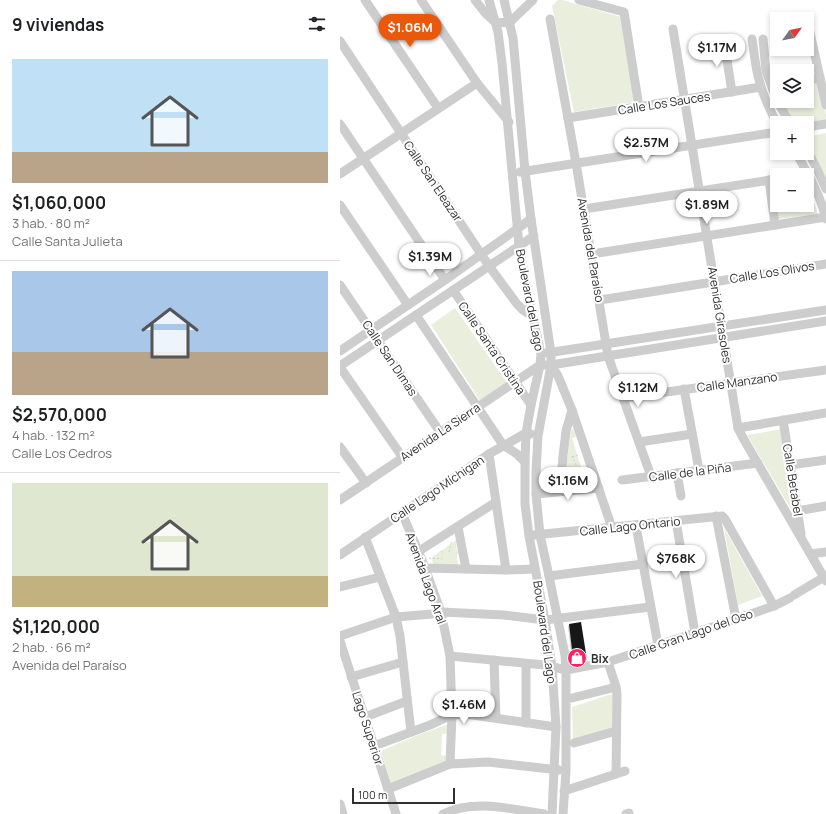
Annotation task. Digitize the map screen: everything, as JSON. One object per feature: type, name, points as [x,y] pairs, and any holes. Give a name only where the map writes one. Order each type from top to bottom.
[{"type":"street","points":[[365,0],[438,108]]},
{"type":"street","points":[[421,0],[477,83],[508,122],[521,125]]},
{"type":"street","points":[[475,0],[486,14],[496,22],[510,22],[533,0]]},
{"type":"street","name":"Boulevard del Lago","points":[[489,0],[496,22],[502,63],[520,246],[532,316],[541,354],[526,433],[525,504],[529,536],[545,620],[552,667],[556,727],[552,814]]},
{"type":"street","name":"Boulevard del Lago","points":[[504,0],[513,38],[525,171],[551,352],[551,365],[538,436],[536,494],[540,535],[558,618],[566,670],[566,771],[563,814]]},
{"type":"street","points":[[579,0],[624,12],[639,107]]},
{"type":"street","name":"Avenida del Paraíso","points":[[550,19],[600,300],[608,356],[651,476]]},
{"type":"street","name":"Avenida Girasoles","points":[[673,29],[738,428],[825,579]]},
{"type":"street","points":[[752,39],[757,75],[766,102],[773,116]]},
{"type":"street","points":[[763,39],[766,71],[770,78]]},
{"type":"street","name":"Calle San Eleazar","points":[[340,41],[489,266],[517,304],[532,316]]},
{"type":"street","points":[[724,41],[732,92]]},
{"type":"street","points":[[814,51],[826,105]]},
{"type":"street","points":[[814,79],[820,78]]},
{"type":"street","points":[[340,174],[477,83]]},
{"type":"street","name":"Calle Los Sauces","points":[[568,118],[761,87]]},
{"type":"street","points":[[340,124],[445,280]]},
{"type":"street","points":[[814,126],[826,124]]},
{"type":"street","points":[[512,173],[770,133]]},
{"type":"street","points":[[812,160],[826,189]]},
{"type":"street","points":[[584,209],[770,179]]},
{"type":"street","points":[[592,254],[826,218],[814,183]]},
{"type":"street","points":[[340,205],[408,305]]},
{"type":"street","points":[[775,212],[776,225]]},
{"type":"street","points":[[340,351],[531,220]]},
{"type":"street","points":[[403,458],[340,367],[534,236]]},
{"type":"street","name":"Calle Los Olivos","points":[[600,300],[826,264]]},
{"type":"street","name":"Calle San Dimas","points":[[340,285],[440,432]]},
{"type":"street","name":"Calle Santa Cristina","points":[[454,290],[531,405]]},
{"type":"street","points":[[541,354],[826,310]]},
{"type":"street","points":[[416,315],[503,446],[513,451],[525,462]]},
{"type":"street","points":[[540,364],[551,365],[826,321]]},
{"type":"street","name":"Avenida La Sierra","points":[[340,500],[540,364]]},
{"type":"street","points":[[551,365],[558,376],[572,410],[612,528]]},
{"type":"street","name":"Calle Manzano","points":[[623,398],[826,370]]},
{"type":"street","points":[[684,389],[699,470]]},
{"type":"street","points":[[560,491],[566,431],[572,410]]},
{"type":"street","points":[[738,428],[826,413]]},
{"type":"street","name":"Calle Betabel","points":[[783,420],[802,540]]},
{"type":"street","points":[[526,433],[538,436]]},
{"type":"street","name":"Calle Lago Míchigan","points":[[340,554],[489,454],[526,433]]},
{"type":"street","points":[[639,442],[692,434]]},
{"type":"street","points":[[340,447],[366,483]]},
{"type":"street","points":[[489,454],[506,570]]},
{"type":"street","points":[[790,465],[826,460]]},
{"type":"street","name":"Calle de la Piña","points":[[622,480],[758,463]]},
{"type":"street","points":[[676,473],[681,496]]},
{"type":"street","points":[[536,494],[599,488]]},
{"type":"street","points":[[420,554],[496,502]]},
{"type":"street","points":[[798,510],[826,506]]},
{"type":"street","name":"Avenida Lago Aral","points":[[402,513],[420,554],[441,612],[450,656],[452,715],[450,764]]},
{"type":"street","points":[[718,516],[725,519],[774,606]]},
{"type":"street","points":[[718,516],[736,619]]},
{"type":"street","name":"Calle Lago Ontario","points":[[529,536],[636,526],[718,516]]},
{"type":"street","points":[[676,521],[696,633]]},
{"type":"street","points":[[636,526],[658,645]]},
{"type":"street","points":[[456,528],[466,569]]},
{"type":"street","points":[[365,537],[396,617],[400,636],[411,732]]},
{"type":"street","points":[[811,554],[826,552]]},
{"type":"street","points":[[549,576],[643,564]]},
{"type":"street","points":[[425,568],[506,570],[535,569]]},
{"type":"street","points":[[340,587],[380,577]]},
{"type":"street","name":"Calle Gran Lago del Oso","points":[[566,670],[608,662],[774,606],[825,579]]},
{"type":"street","points":[[340,636],[396,617],[441,612],[504,615],[545,620],[650,607]]},
{"type":"street","name":"Lago Superior","points":[[340,641],[396,814]]},
{"type":"street","points":[[450,656],[494,660],[566,670]]},
{"type":"street","points":[[494,660],[496,718]]},
{"type":"street","points":[[351,677],[403,662]]},
{"type":"street","points":[[608,662],[617,694],[616,774]]},
{"type":"street","points":[[526,664],[526,723]]},
{"type":"street","points":[[572,698],[616,687]]},
{"type":"street","points":[[364,717],[407,701]]},
{"type":"street","points":[[374,746],[452,715],[466,714],[556,727]]},
{"type":"street","points":[[574,742],[616,731]]},
{"type":"street","points":[[388,788],[450,764],[470,762],[488,762],[566,771]]},
{"type":"street","points":[[564,791],[625,771]]},
{"type":"street","points":[[443,814],[465,808],[544,814]]},
{"type":"path","points":[[564,447],[568,449],[587,489]]},
{"type":"path","points":[[449,552],[456,528]]},
{"type":"path","points":[[441,551],[444,554]]},
{"type":"path","points":[[420,554],[442,559]]},
{"type":"green space","points":[[558,0],[621,17],[635,102],[574,112],[552,6]]},
{"type":"green space","points":[[819,80],[826,122],[814,122],[814,116],[789,116],[784,108],[814,108],[814,81]]},
{"type":"green space","points":[[826,133],[826,180],[814,155],[814,136]]},
{"type":"green space","points":[[814,203],[818,214],[778,219],[777,212],[814,212]]},
{"type":"green space","points":[[455,308],[507,383],[481,402],[431,325]]},
{"type":"green space","points":[[573,429],[576,437],[572,438],[585,480],[590,479],[591,483],[566,484],[567,461],[571,430]]},
{"type":"green space","points":[[783,429],[797,519],[747,435]]},
{"type":"green space","points":[[724,528],[762,596],[738,605]]},
{"type":"green space","points":[[459,538],[461,542],[456,543],[457,551],[463,551],[463,554],[457,554],[458,567],[435,568],[431,558]]},
{"type":"green space","points":[[615,693],[615,729],[573,744],[572,707]]},
{"type":"green space","points":[[449,724],[450,734],[442,734],[441,755],[448,756],[447,763],[392,787],[381,751],[418,735]]},
{"type":"building","points":[[581,622],[587,660],[577,662],[573,658],[569,624]]},
{"type":"place","name":"Bix","points":[[577,658]]}]
